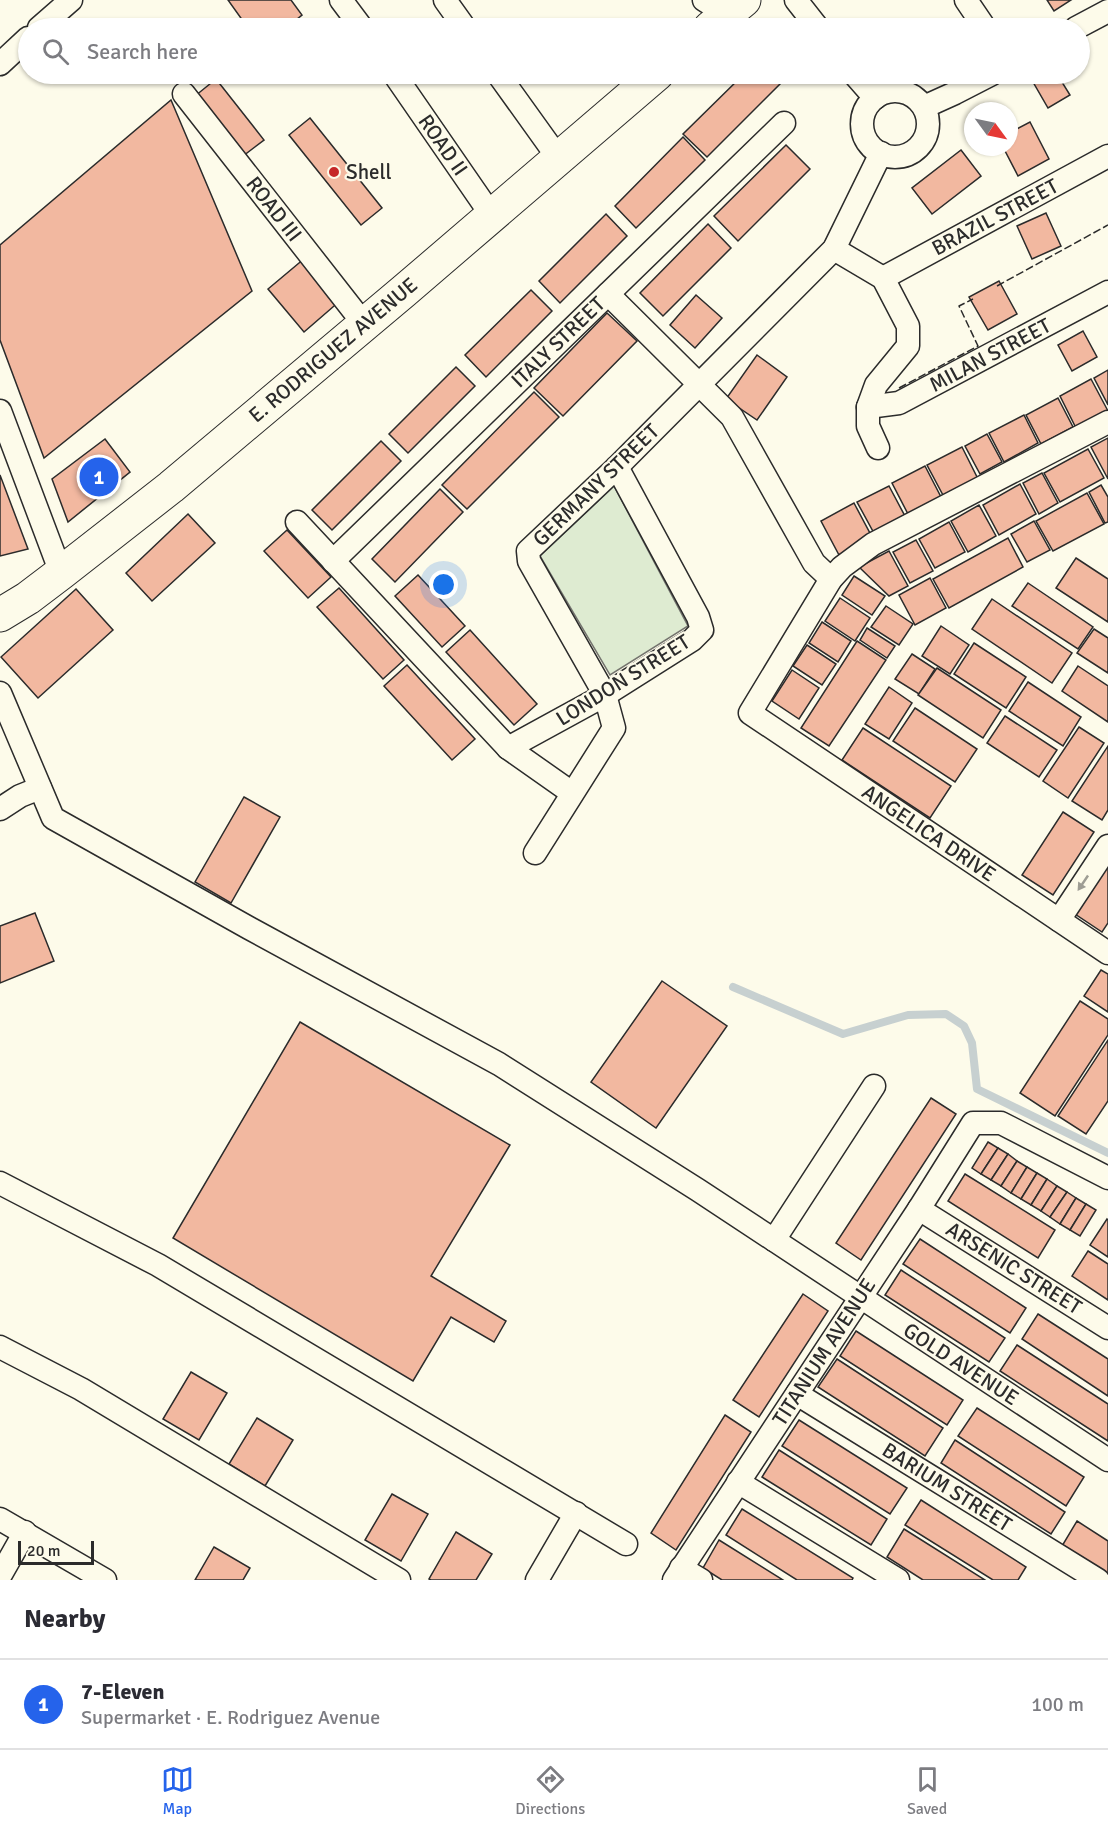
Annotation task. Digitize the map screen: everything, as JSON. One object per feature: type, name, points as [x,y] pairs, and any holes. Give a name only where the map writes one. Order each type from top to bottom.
[{"type":"main road","name":"E. RODRIGUEZ AVENUE","points":[[0,615],[28,598],[171,487],[645,84]]},
{"type":"street","points":[[50,18],[71,0]]},
{"type":"street","points":[[341,0],[354,18]]},
{"type":"street","points":[[445,0],[458,18]]},
{"type":"street","points":[[796,0],[810,18]]},
{"type":"street","points":[[966,0],[978,18]]},
{"type":"street","points":[[1090,21],[1108,11]]},
{"type":"street","points":[[0,64],[18,47]]},
{"type":"street","name":"ROAD II","points":[[401,84],[492,216]]},
{"type":"street","points":[[505,84],[559,159]]},
{"type":"street","points":[[863,84],[875,98]]},
{"type":"street","points":[[924,107],[973,84]]},
{"type":"street","points":[[896,91],[907,93],[924,107],[928,126],[926,135],[921,144],[907,154],[889,156],[881,153],[872,147],[866,138],[862,128],[863,117],[867,107],[875,98],[896,91]]},
{"type":"street","name":"ROAD III","points":[[184,94],[364,324]]},
{"type":"street","name":"ITALY STREET","points":[[333,561],[783,123]]},
{"type":"street","name":"GERMANY STREET","points":[[535,853],[614,728],[605,695],[529,561],[528,551],[617,467],[834,249],[881,153]]},
{"type":"street","name":"BRAZIL STREET","points":[[883,278],[1108,156]]},
{"type":"street","points":[[834,249],[883,278],[908,326],[908,346],[876,386],[868,407],[868,426],[878,448]]},
{"type":"street","name":"MILAN STREET","points":[[868,407],[899,403],[1108,292]]},
{"type":"street","points":[[608,294],[732,417],[814,563],[831,579],[842,567],[873,544],[1108,422]]},
{"type":"street","points":[[0,411],[61,573]]},
{"type":"street","name":"LONDON STREET","points":[[508,748],[605,695],[692,640],[702,630],[698,617],[617,467]]},
{"type":"street","points":[[297,522],[508,748],[572,793]]},
{"type":"street","name":"ANGELICA DRIVE","points":[[831,579],[750,713],[1108,953]]},
{"type":"street","name":"GOLD AVENUE","points":[[0,693],[53,818],[268,939],[499,1064],[774,1240],[1108,1460]]},
{"type":"street","points":[[0,809],[20,796],[40,788]]},
{"type":"street","points":[[1059,920],[1108,846]]},
{"type":"street","points":[[774,1240],[874,1086]]},
{"type":"street","name":"TITANIUM AVENUE","points":[[678,1574],[919,1209],[973,1123],[1002,1124],[1108,1178]]},
{"type":"street","points":[[0,1183],[158,1265],[626,1544]]},
{"type":"street","name":"ARSENIC STREET","points":[[919,1209],[1108,1328]]},
{"type":"street","points":[[0,1347],[81,1389],[399,1580]]},
{"type":"street","name":"BARIUM STREET","points":[[797,1394],[1098,1580]]},
{"type":"street","points":[[738,1482],[898,1580]]},
{"type":"street","points":[[537,1580],[576,1514]]},
{"type":"street","points":[[0,1519],[105,1580]]},
{"type":"street","points":[[0,1576],[25,1532]]},
{"type":"street","points":[[678,1574],[701,1580]]},
{"type":"green space","points":[[614,486],[688,626],[610,675],[540,556]]},
{"type":"building","points":[[228,0],[291,0],[302,15],[298,18],[241,18]]},
{"type":"building","points":[[1047,0],[1071,0],[1054,11]]},
{"type":"building","points":[[210,84],[220,84],[264,140],[243,156],[195,96]]},
{"type":"building","points":[[734,84],[780,84],[707,157],[683,134]]},
{"type":"building","points":[[1034,84],[1063,84],[1070,95],[1048,108]]},
{"type":"building","points":[[171,100],[252,291],[44,458],[0,340],[0,245]]},
{"type":"building","points":[[310,118],[382,208],[361,225],[289,135]]},
{"type":"building","points":[[1030,122],[1049,159],[1018,176],[1008,156],[1018,156],[1018,128]]},
{"type":"building","points":[[683,137],[705,160],[636,228],[615,206]]},
{"type":"building","points":[[786,145],[810,169],[738,241],[714,216]]},
{"type":"building","points":[[961,150],[981,176],[932,214],[912,188]]},
{"type":"building","points":[[1046,213],[1061,246],[1032,259],[1017,226]]},
{"type":"building","points":[[606,214],[627,236],[560,303],[539,281]]},
{"type":"building","points":[[708,224],[731,248],[663,316],[640,293]]},
{"type":"building","points":[[305,258],[341,300],[304,332],[268,289]]},
{"type":"building","points":[[999,281],[1017,314],[988,330],[969,297]]},
{"type":"building","points":[[531,290],[552,311],[486,377],[465,355]]},
{"type":"building","points":[[696,295],[722,318],[695,348],[670,325]]},
{"type":"building","points":[[607,313],[637,341],[563,416],[534,388]]},
{"type":"building","points":[[1083,331],[1097,357],[1072,371],[1058,345]]},
{"type":"building","points":[[757,355],[787,377],[757,420],[726,399]]},
{"type":"building","points":[[456,367],[475,386],[408,453],[389,434]]},
{"type":"building","points":[[1108,370],[1108,405],[1094,378]]},
{"type":"building","points":[[1091,379],[1108,411],[1076,428],[1060,396]]},
{"type":"building","points":[[534,392],[559,417],[467,509],[442,485]]},
{"type":"building","points":[[1058,398],[1073,427],[1041,444],[1026,415]]},
{"type":"building","points":[[1024,415],[1038,443],[1004,462],[989,433]]},
{"type":"building","points":[[987,434],[1002,462],[980,474],[965,446]]},
{"type":"building","points":[[1108,438],[1108,479],[1091,447]]},
{"type":"building","points":[[105,439],[130,472],[68,522],[52,479]]},
{"type":"building","points":[[381,441],[401,461],[332,530],[312,510]]},
{"type":"building","points":[[962,447],[978,479],[944,497],[927,465]]},
{"type":"building","points":[[1088,449],[1104,478],[1060,502],[1044,473]]},
{"type":"building","points":[[925,466],[942,499],[909,516],[892,483]]},
{"type":"building","points":[[1042,473],[1058,503],[1039,514],[1023,483]]},
{"type":"building","points":[[0,475],[28,549],[0,556]]},
{"type":"building","points":[[1020,484],[1036,514],[999,535],[983,505]]},
{"type":"building","points":[[1101,485],[1108,497],[1108,522],[1105,523],[1089,492]]},
{"type":"building","points":[[889,486],[906,518],[875,535],[857,502]]},
{"type":"building","points":[[440,489],[463,512],[395,582],[372,559]]},
{"type":"building","points":[[1087,493],[1104,524],[1053,551],[1036,521]]},
{"type":"building","points":[[854,503],[872,537],[839,555],[821,521]]},
{"type":"building","points":[[979,505],[996,536],[968,552],[951,521]]},
{"type":"building","points":[[188,514],[215,543],[152,601],[126,573]]},
{"type":"building","points":[[1034,521],[1050,550],[1027,562],[1011,534]]},
{"type":"building","points":[[949,522],[965,552],[935,568],[919,539]]},
{"type":"building","points":[[287,530],[331,577],[308,598],[264,551]]},
{"type":"building","points":[[1008,538],[1023,567],[949,608],[933,579]]},
{"type":"building","points":[[916,540],[933,571],[910,583],[893,552]]},
{"type":"building","points":[[889,551],[908,586],[889,596],[859,567]]},
{"type":"building","points":[[1076,558],[1108,579],[1108,622],[1056,588]]},
{"type":"building","points":[[418,575],[465,626],[442,647],[395,596]]},
{"type":"building","points":[[854,576],[885,596],[872,615],[842,595]]},
{"type":"building","points":[[930,578],[946,608],[915,625],[899,595]]},
{"type":"building","points":[[1028,583],[1093,627],[1078,649],[1012,606]]},
{"type":"building","points":[[339,588],[404,660],[383,679],[317,607]]},
{"type":"building","points":[[76,589],[113,630],[38,698],[1,657]]},
{"type":"building","points":[[840,598],[870,618],[855,641],[825,621]]},
{"type":"building","points":[[992,599],[1072,653],[1052,683],[972,629]]},
{"type":"building","points":[[886,606],[913,624],[899,645],[871,627]]},
{"type":"building","points":[[822,622],[851,641],[838,662],[809,643]]},
{"type":"building","points":[[941,626],[969,645],[950,674],[922,656]]},
{"type":"building","points":[[867,628],[895,646],[887,658],[860,640]]},
{"type":"building","points":[[1094,629],[1108,638],[1108,673],[1077,653]]},
{"type":"building","points":[[470,630],[537,704],[514,725],[446,652]]},
{"type":"building","points":[[857,641],[886,660],[829,746],[801,728]]},
{"type":"building","points":[[974,643],[1026,677],[1006,708],[954,674]]},
{"type":"building","points":[[807,645],[836,664],[822,685],[793,666]]},
{"type":"building","points":[[912,654],[935,669],[919,694],[895,679]]},
{"type":"building","points":[[407,665],[475,739],[452,760],[384,686]]},
{"type":"building","points":[[1078,666],[1108,686],[1108,722],[1062,691]]},
{"type":"building","points":[[937,668],[1001,710],[983,738],[918,695]]},
{"type":"building","points":[[792,670],[819,688],[799,719],[772,701]]},
{"type":"building","points":[[1028,682],[1081,717],[1063,746],[1009,711]]},
{"type":"building","points":[[889,687],[912,703],[889,739],[865,724]]},
{"type":"building","points":[[915,708],[977,749],[955,782],[893,741]]},
{"type":"building","points":[[1005,716],[1057,750],[1039,777],[987,743]]},
{"type":"building","points":[[1079,727],[1104,743],[1068,798],[1043,781]]},
{"type":"building","points":[[863,728],[951,786],[930,818],[842,760]]},
{"type":"building","points":[[1108,746],[1108,810],[1102,820],[1072,801]]},
{"type":"building","points":[[244,797],[280,817],[231,903],[195,882]]},
{"type":"building","points":[[1063,812],[1094,832],[1053,895],[1022,875]]},
{"type":"building","points":[[1108,850],[1108,923],[1102,932],[1069,910]]},
{"type":"building","points":[[35,913],[54,961],[0,983],[0,926]]},
{"type":"building","points":[[1101,970],[1108,974],[1108,1012],[1084,996]]},
{"type":"building","points":[[662,981],[727,1026],[656,1128],[591,1082]]},
{"type":"building","points":[[1080,1001],[1108,1019],[1108,1035],[1055,1116],[1020,1093]]},
{"type":"building","points":[[300,1022],[510,1145],[431,1276],[506,1321],[494,1342],[451,1317],[413,1381],[173,1238]]},
{"type":"building","points":[[1108,1040],[1108,1101],[1086,1134],[1058,1116]]},
{"type":"building","points":[[931,1098],[956,1114],[861,1260],[836,1243]]},
{"type":"building","points":[[988,1142],[998,1148],[981,1174],[972,1168]]},
{"type":"building","points":[[998,1148],[1008,1154],[991,1180],[981,1174]]},
{"type":"building","points":[[1008,1154],[1017,1161],[1001,1186],[991,1180]]},
{"type":"building","points":[[1017,1161],[1027,1167],[1011,1193],[1001,1186]]},
{"type":"building","points":[[1027,1167],[1037,1173],[1021,1199],[1011,1193]]},
{"type":"building","points":[[1037,1173],[1047,1179],[1031,1205],[1021,1199]]},
{"type":"building","points":[[965,1174],[1055,1230],[1038,1258],[948,1201]]},
{"type":"building","points":[[1047,1179],[1057,1186],[1041,1211],[1031,1205]]},
{"type":"building","points":[[1057,1186],[1067,1192],[1050,1217],[1041,1211]]},
{"type":"building","points":[[1067,1192],[1076,1198],[1060,1224],[1050,1217]]},
{"type":"building","points":[[1076,1198],[1086,1204],[1070,1230],[1060,1224]]},
{"type":"building","points":[[1086,1204],[1096,1210],[1080,1236],[1070,1230]]},
{"type":"building","points":[[1108,1220],[1108,1257],[1090,1245]]},
{"type":"building","points":[[920,1239],[1026,1308],[1010,1333],[903,1264]]},
{"type":"building","points":[[1088,1251],[1108,1264],[1108,1300],[1072,1276]]},
{"type":"building","points":[[901,1270],[1005,1338],[989,1362],[885,1295]]},
{"type":"building","points":[[803,1294],[828,1311],[759,1417],[733,1400]]},
{"type":"building","points":[[1038,1314],[1108,1359],[1108,1396],[1022,1339]]},
{"type":"building","points":[[856,1331],[963,1400],[947,1425],[840,1356]]},
{"type":"building","points":[[1017,1345],[1108,1404],[1108,1441],[1000,1371]]},
{"type":"building","points":[[837,1359],[943,1428],[925,1456],[818,1387]]},
{"type":"building","points":[[191,1372],[227,1393],[199,1440],[163,1419]]},
{"type":"building","points":[[977,1408],[1084,1477],[1066,1506],[958,1436]]},
{"type":"building","points":[[725,1415],[751,1432],[676,1550],[651,1533]]},
{"type":"building","points":[[257,1418],[293,1440],[265,1486],[229,1464]]},
{"type":"building","points":[[799,1420],[907,1488],[890,1514],[782,1446]]},
{"type":"building","points":[[955,1440],[1065,1512],[1051,1534],[941,1463]]},
{"type":"building","points":[[779,1450],[887,1519],[871,1545],[762,1477]]},
{"type":"building","points":[[392,1494],[428,1514],[401,1561],[365,1540]]},
{"type":"building","points":[[921,1500],[1026,1567],[1018,1580],[993,1580],[905,1525]]},
{"type":"building","points":[[742,1509],[853,1578],[852,1580],[797,1580],[726,1535]]},
{"type":"building","points":[[1077,1521],[1108,1541],[1108,1576],[1062,1546]]},
{"type":"building","points":[[904,1529],[985,1580],[923,1580],[887,1557]]},
{"type":"building","points":[[456,1532],[492,1554],[476,1580],[429,1579]]},
{"type":"building","points":[[719,1540],[783,1580],[722,1580],[703,1568]]},
{"type":"building","points":[[214,1547],[250,1568],[243,1580],[195,1580]]},
{"type":"waterway","points":[[733,987],[843,1034],[908,1015],[946,1014],[964,1026],[972,1043],[977,1089],[1108,1153]]},
{"type":"fence","points":[[997,286],[1108,225]]},
{"type":"fence","points":[[899,388],[978,346],[959,306],[973,299]]},
{"type":"place","name":"Shell","points":[[334,172]]},
{"type":"place","name":"7-Eleven","points":[[99,477]]}]
